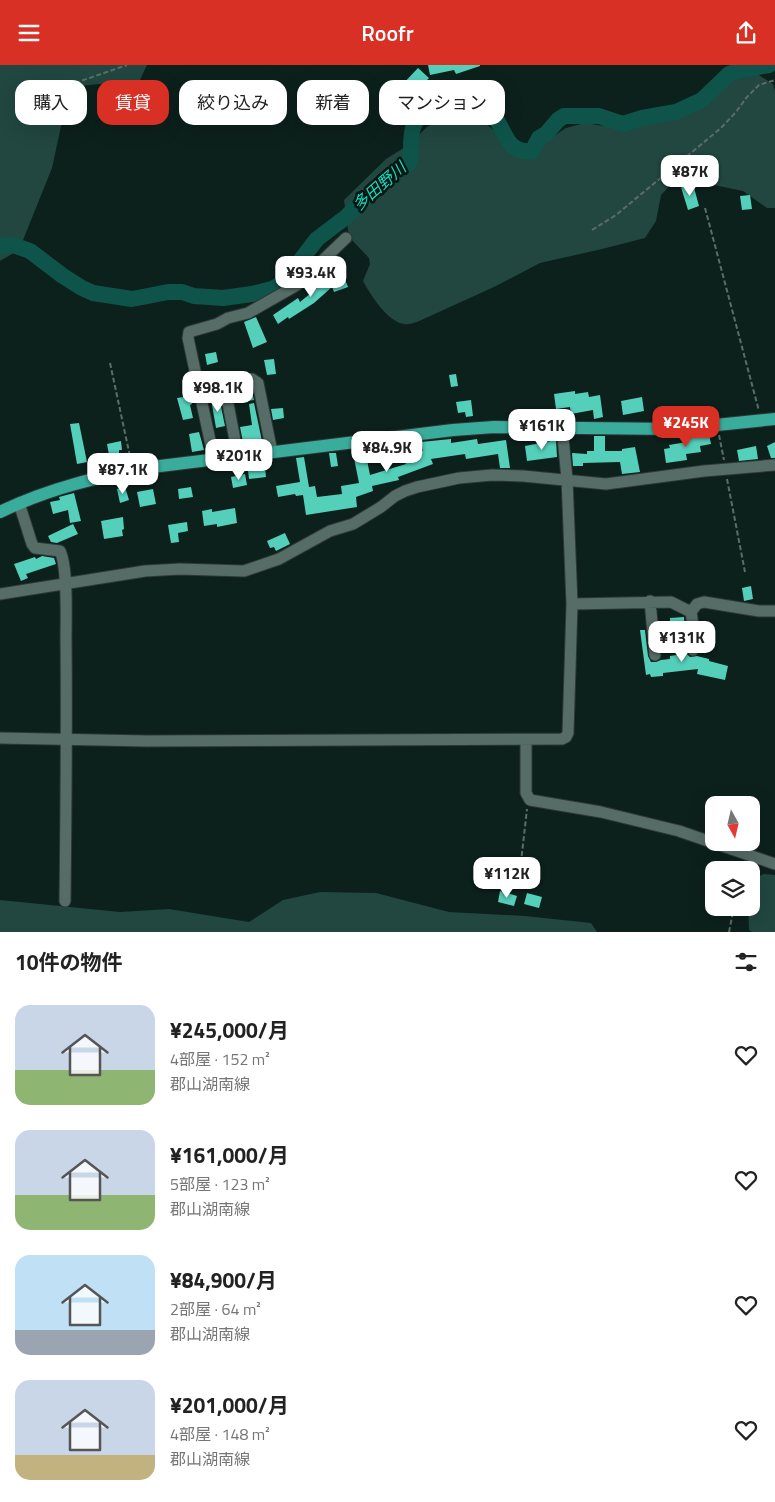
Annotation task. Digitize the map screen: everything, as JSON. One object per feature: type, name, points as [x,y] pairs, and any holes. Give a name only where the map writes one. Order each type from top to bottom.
[{"type":"main road","points":[[0,512],[19,503],[80,481],[133,471],[214,459],[461,429],[562,427],[677,429],[775,419]]},
{"type":"street","points":[[214,459],[188,338],[189,332],[248,313],[297,285],[346,238]]},
{"type":"street","points":[[238,457],[225,388],[228,384],[252,379],[258,383],[272,452]]},
{"type":"street","points":[[0,738],[67,740],[526,740],[562,739],[566,737],[568,733],[572,604],[567,479],[562,427]]},
{"type":"street","points":[[0,594],[129,573],[180,569],[244,571],[279,559],[326,533],[353,524],[382,507],[395,495],[417,487],[459,478],[492,475],[567,479],[606,484],[725,468],[775,465]]},
{"type":"street","points":[[19,503],[35,548],[37,550],[56,550],[61,553],[65,584],[67,740],[65,901]]},
{"type":"street","points":[[650,601],[655,655]]},
{"type":"street","points":[[572,604],[670,602],[691,612]]},
{"type":"street","points":[[693,650],[691,612],[696,604],[704,602],[760,611],[775,611]]},
{"type":"street","points":[[526,740],[526,793],[528,799],[536,802],[601,812],[679,831],[775,864]]},
{"type":"path","points":[[84,80],[127,65]]},
{"type":"path","points":[[592,230],[616,215],[721,128],[759,85],[775,80]]},
{"type":"path","points":[[705,208],[762,420]]},
{"type":"path","points":[[110,363],[133,471]]},
{"type":"path","points":[[717,425],[745,572]]},
{"type":"path","points":[[520,871],[528,799]]},
{"type":"path","points":[[729,932],[732,916]]},
{"type":"green space","points":[[0,65],[147,65],[140,80],[97,80],[97,84],[87,85],[87,80],[15,80],[15,125],[61,125],[52,168],[19,250],[0,261]]},
{"type":"green space","points":[[754,72],[773,84],[775,91],[775,208],[767,208],[743,191],[714,185],[695,171],[679,176],[661,195],[656,221],[645,238],[540,263],[494,287],[417,322],[406,324],[392,319],[375,300],[363,281],[370,264],[369,258],[349,237],[344,200],[386,159],[410,144],[431,125],[487,125],[509,142],[542,144],[566,128],[585,123],[604,126],[661,122],[737,78]]},
{"type":"green space","points":[[764,874],[775,875],[775,932],[752,932],[749,930],[748,916],[760,916],[760,876]]},
{"type":"green space","points":[[320,892],[376,893],[449,912],[525,916],[591,923],[597,932],[0,932],[0,900],[120,912],[169,909],[249,922],[283,900]]},
{"type":"building","points":[[428,65],[480,66],[456,74],[454,70],[430,75]]},
{"type":"building","points":[[418,68],[429,78],[427,80],[407,80]]},
{"type":"building","points":[[693,184],[699,206],[688,210],[681,187]]},
{"type":"building","points":[[750,195],[752,209],[742,210],[740,196]]},
{"type":"building","points":[[343,274],[348,287],[334,292],[332,287],[314,303],[278,324],[273,315],[298,298],[300,302],[327,280]]},
{"type":"building","points":[[256,317],[267,342],[253,348],[244,322]]},
{"type":"building","points":[[216,352],[218,362],[207,365],[205,354]]},
{"type":"building","points":[[274,359],[276,374],[267,375],[264,360]]},
{"type":"building","points":[[456,374],[458,386],[451,387],[449,375]]},
{"type":"building","points":[[251,388],[254,400],[235,403],[233,391]]},
{"type":"building","points":[[575,391],[575,394],[588,392],[589,397],[600,395],[603,417],[594,419],[593,410],[571,414],[570,407],[556,409],[554,394]]},
{"type":"building","points":[[191,396],[192,404],[190,405],[193,418],[183,420],[177,398]]},
{"type":"building","points":[[219,397],[225,426],[216,428],[211,399]]},
{"type":"building","points":[[642,397],[644,411],[623,415],[621,401]]},
{"type":"building","points":[[471,400],[473,416],[466,417],[465,412],[458,413],[456,402]]},
{"type":"building","points":[[254,403],[262,441],[256,442],[255,439],[243,442],[240,427],[252,425],[249,404]]},
{"type":"building","points":[[283,408],[284,418],[273,420],[271,409]]},
{"type":"building","points":[[79,423],[87,462],[77,464],[70,424]]},
{"type":"building","points":[[199,432],[204,450],[192,452],[189,434]]},
{"type":"building","points":[[709,434],[711,444],[700,446],[701,452],[686,454],[687,460],[666,463],[664,449],[670,448],[669,445],[687,442],[686,436]]},
{"type":"building","points":[[594,436],[605,436],[605,451],[622,451],[622,449],[635,447],[640,472],[622,474],[620,462],[583,463],[583,466],[573,466],[572,453],[587,454],[587,451],[594,451]]},
{"type":"building","points":[[451,439],[451,443],[477,439],[478,444],[506,440],[510,468],[500,468],[498,454],[466,459],[465,454],[431,459],[433,464],[398,477],[399,480],[372,486],[373,491],[356,497],[357,507],[306,515],[303,495],[296,496],[295,494],[278,497],[276,486],[300,482],[296,458],[304,457],[309,487],[315,486],[317,497],[342,494],[341,486],[359,483],[353,453],[365,450],[370,475],[406,464],[404,458],[423,451],[421,442]]},
{"type":"building","points":[[556,440],[557,457],[527,461],[525,446]]},
{"type":"building","points":[[121,441],[122,450],[119,450],[119,453],[109,455],[107,444]]},
{"type":"building","points":[[775,442],[775,458],[771,458],[767,446]]},
{"type":"building","points":[[756,446],[758,459],[739,461],[737,450]]},
{"type":"building","points":[[329,453],[336,453],[338,466],[331,467]]},
{"type":"building","points":[[265,468],[266,477],[249,479],[248,470]]},
{"type":"building","points":[[245,474],[247,485],[233,488],[231,477]]},
{"type":"building","points":[[125,487],[129,500],[120,503],[117,489]]},
{"type":"building","points":[[191,487],[193,497],[179,499],[178,489]]},
{"type":"building","points":[[153,489],[156,504],[140,507],[137,492]]},
{"type":"building","points":[[74,493],[81,521],[70,523],[68,510],[53,514],[50,502],[60,500],[59,497]]},
{"type":"building","points":[[235,508],[237,523],[217,527],[217,524],[204,526],[202,511],[212,509],[212,512]]},
{"type":"building","points":[[123,517],[123,536],[104,539],[101,521]]},
{"type":"building","points":[[187,522],[188,531],[178,533],[179,542],[171,543],[168,525]]},
{"type":"building","points":[[73,524],[78,534],[57,543],[51,542],[48,536]]},
{"type":"building","points":[[285,533],[290,544],[276,551],[274,547],[270,548],[267,541]]},
{"type":"building","points":[[42,556],[54,558],[56,564],[26,574],[28,578],[21,581],[14,564]]},
{"type":"building","points":[[751,586],[753,599],[744,601],[742,588]]},
{"type":"building","points":[[684,617],[685,633],[661,634],[660,626],[670,625],[670,618]]},
{"type":"building","points":[[640,630],[645,630],[648,656],[651,662],[670,659],[670,656],[682,654],[680,635],[686,635],[687,654],[690,657],[697,656],[728,666],[725,680],[697,674],[698,669],[663,673],[663,676],[651,677],[650,674],[646,675]]},
{"type":"building","points":[[500,891],[517,896],[514,906],[498,902]]},
{"type":"building","points":[[527,893],[542,897],[539,908],[524,904]]},
{"type":"waterway","name":"多田野川","points":[[0,246],[13,245],[30,251],[63,276],[93,293],[132,299],[168,292],[182,292],[194,296],[223,298],[252,294],[272,289],[283,283],[317,239],[346,217],[384,181],[409,163],[414,125],[424,111],[439,100],[449,99],[467,106],[486,108],[499,123],[510,143],[523,151],[532,151],[539,138],[546,134],[564,116],[599,116],[623,124],[642,118],[676,112],[702,100],[729,74],[769,65]]}]
